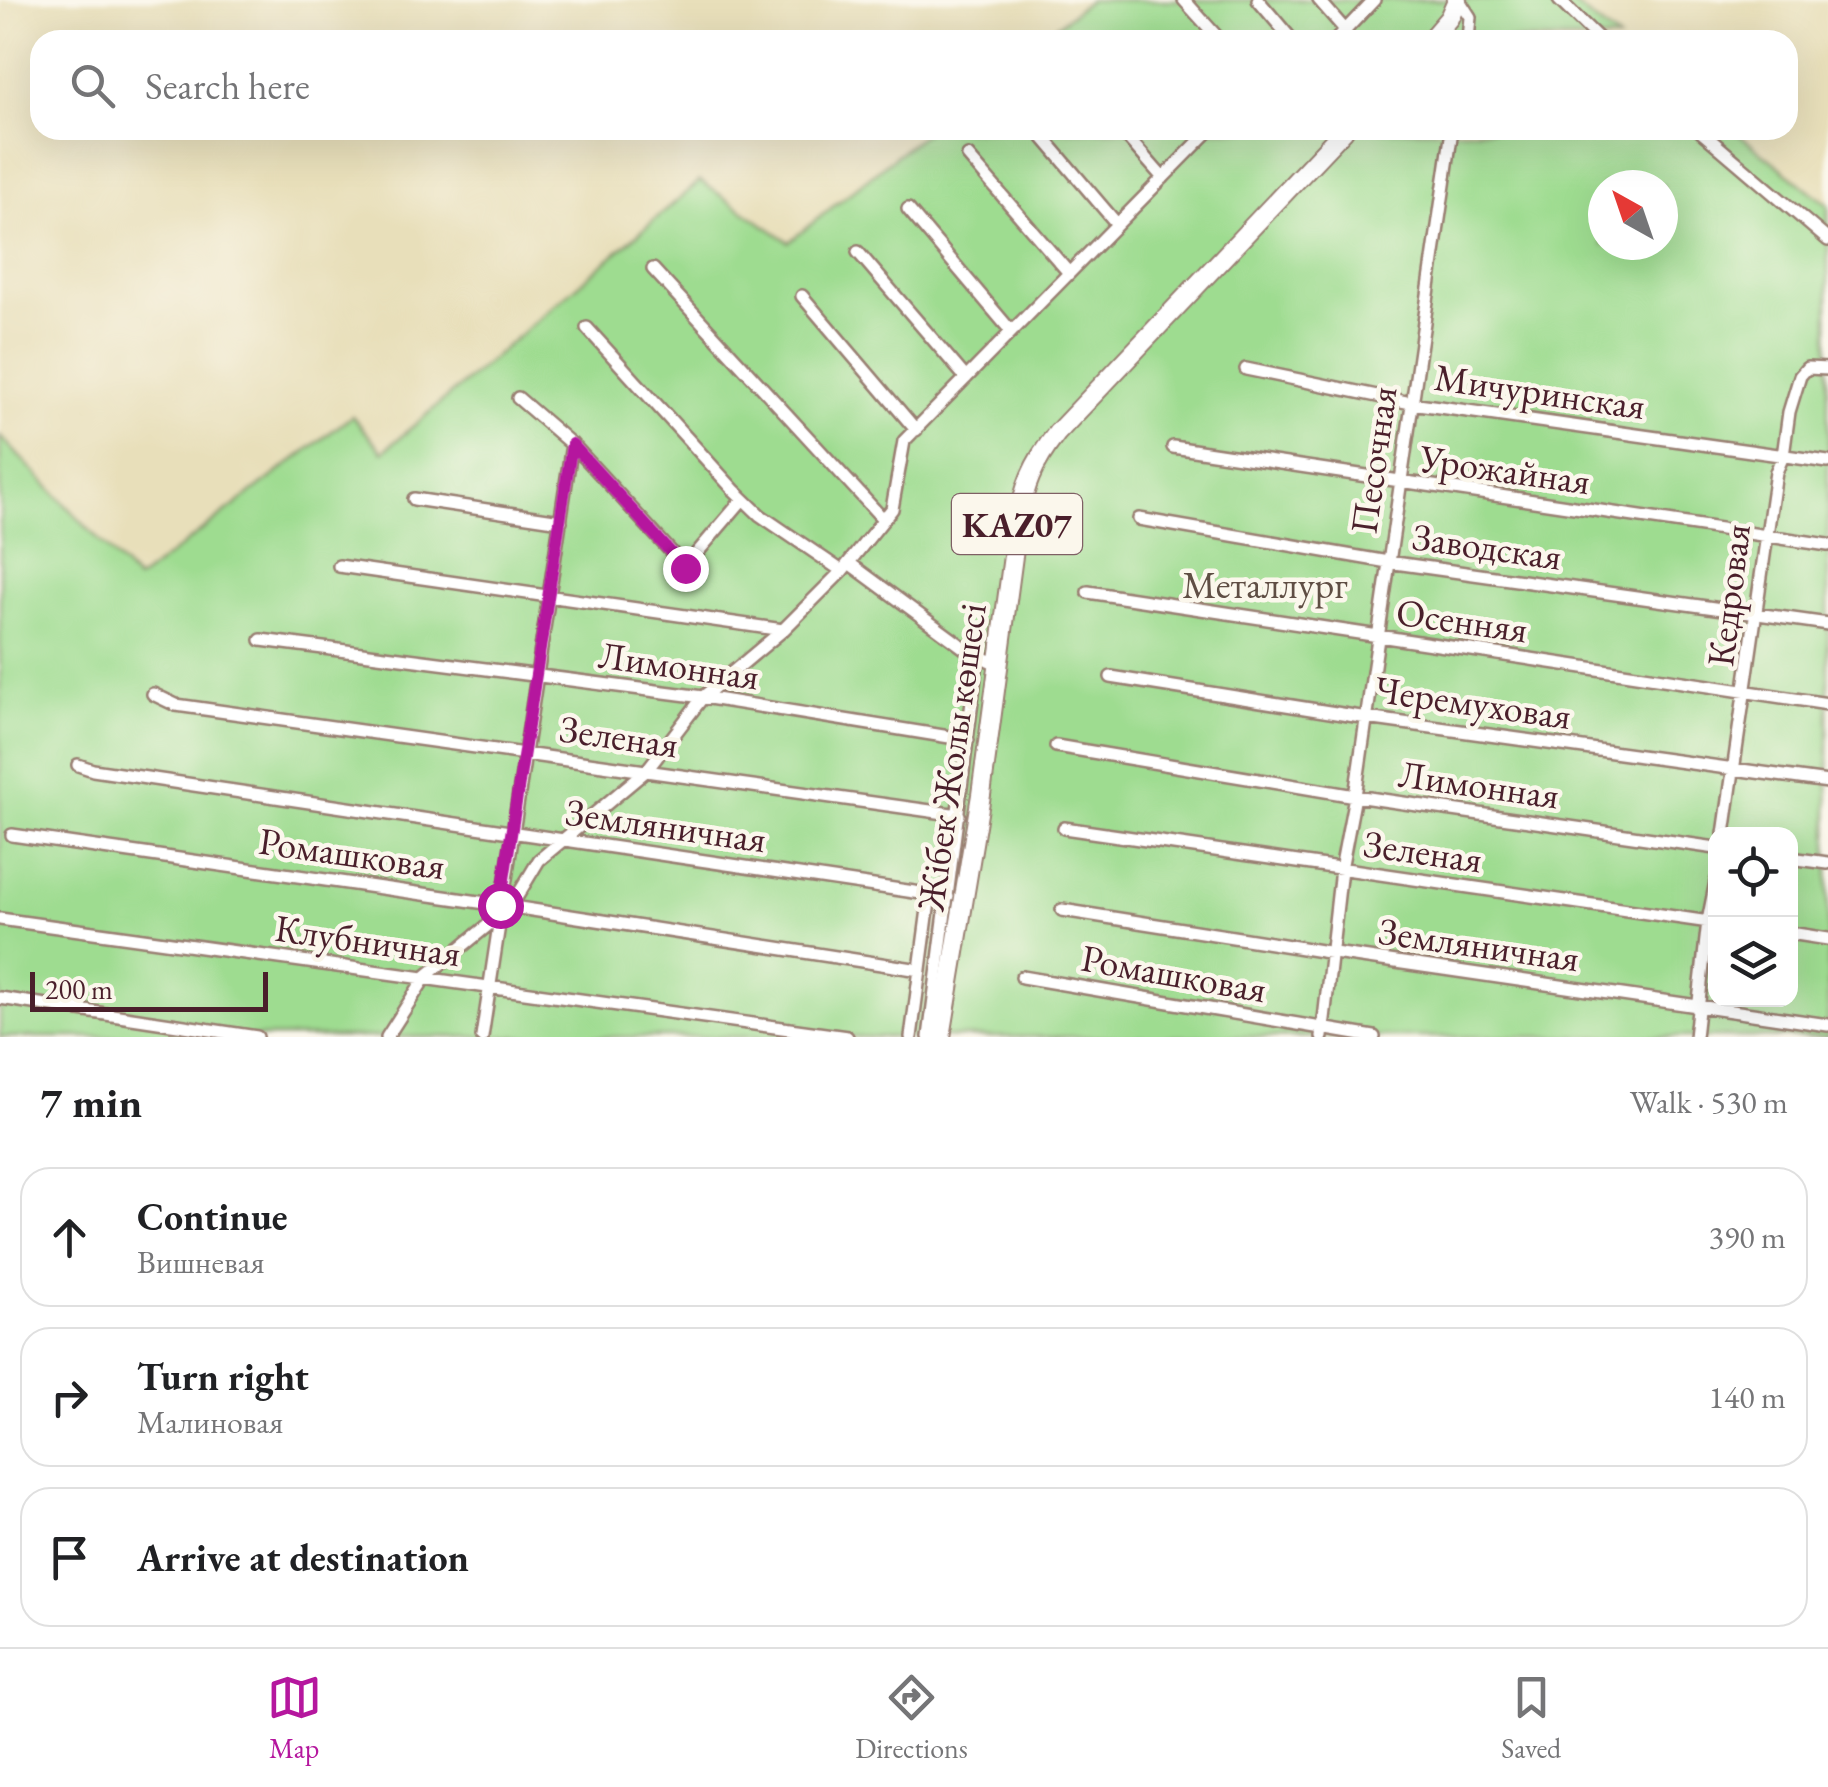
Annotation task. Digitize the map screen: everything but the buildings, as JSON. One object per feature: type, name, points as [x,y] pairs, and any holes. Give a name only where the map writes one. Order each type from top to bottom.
[{"type":"highway","points":[[1439,30],[1458,0]]},
{"type":"highway","name":"Жібек Жолы көшесі","points":[[941,1037],[1000,665],[1017,526],[1023,492],[1035,462],[1057,433],[1335,140]]},
{"type":"street","points":[[1184,0],[1211,30]]},
{"type":"street","points":[[1258,0],[1284,30]]},
{"type":"street","points":[[1319,0],[1338,30]]},
{"type":"street","points":[[1346,30],[1374,0]]},
{"type":"street","points":[[1458,0],[1470,17],[1469,30]]},
{"type":"street","points":[[1559,0],[1590,30]]},
{"type":"street","points":[[1046,140],[1117,224]]},
{"type":"street","points":[[1129,140],[1162,178]]},
{"type":"street","points":[[387,1037],[426,976],[502,911],[539,860],[648,770],[684,718],[704,697],[784,630],[845,567],[892,509],[904,441],[1198,140]]},
{"type":"street","name":"Песочная","points":[[1323,1033],[1341,869],[1356,796],[1450,140]]},
{"type":"street","points":[[1711,140],[1828,240]]},
{"type":"street","points":[[968,156],[1069,273]]},
{"type":"street","points":[[908,209],[1011,332]]},
{"type":"street","points":[[858,252],[966,378]]},
{"type":"street","points":[[653,269],[883,519]]},
{"type":"street","points":[[802,296],[916,430]]},
{"type":"street","points":[[587,328],[743,498],[799,544],[845,567],[967,650],[1000,665]]},
{"type":"street","name":"Кедровая","points":[[1725,827],[1765,537],[1789,412],[1800,376],[1807,368],[1828,368]]},
{"type":"street","name":"Мичуринская","points":[[1246,369],[1411,402],[1828,462]]},
{"type":"street","points":[[518,398],[572,444],[685,568],[743,498]]},
{"type":"street","points":[[482,1037],[572,444]]},
{"type":"street","name":"Урожайная","points":[[1173,448],[1828,545]]},
{"type":"street","points":[[414,499],[560,521]]},
{"type":"street","name":"Заводская","points":[[1139,519],[1388,562],[1828,624]]},
{"type":"street","points":[[338,566],[784,630]]},
{"type":"street","name":"Осенняя","points":[[1088,592],[1828,704]]},
{"type":"street","name":"Лимонная","points":[[261,640],[704,697],[968,740]]},
{"type":"street","points":[[929,1037],[978,656]]},
{"type":"street","name":"Черемуховая","points":[[1111,677],[1366,718],[1828,782]]},
{"type":"street","name":"Зеленая","points":[[153,694],[176,705],[958,815]]},
{"type":"street","name":"Лимонная","points":[[1056,746],[1356,796],[1708,847]]},
{"type":"street","name":"Земляничная","points":[[78,764],[94,770],[948,897]]},
{"type":"street","name":"Зеленая","points":[[1064,828],[1708,921]]},
{"type":"street","name":"Ромашковая","points":[[12,835],[502,911],[920,970]]},
{"type":"street","points":[[1798,859],[1828,864]]},
{"type":"street","points":[[911,1037],[930,894]]},
{"type":"street","name":"Земляничная","points":[[1062,910],[1828,1025]]},
{"type":"street","name":"Клубничная","points":[[0,919],[847,1037]]},
{"type":"street","points":[[1798,935],[1828,939]]},
{"type":"street","points":[[1695,1037],[1708,950]]},
{"type":"street","name":"Ромашковая","points":[[1022,977],[1323,1033],[1374,1037]]},
{"type":"street","points":[[0,998],[258,1037]]},
{"type":"green space","points":[[1089,0],[1568,0],[1606,30],[1052,30]]},
{"type":"green space","name":"Металлург","points":[[916,140],[1746,140],[1828,205],[1828,1037],[0,1037],[0,436],[137,580],[352,416],[383,452],[700,181],[789,242]]},
{"type":"route","points":[[500,905],[572,444],[685,568]]}]
